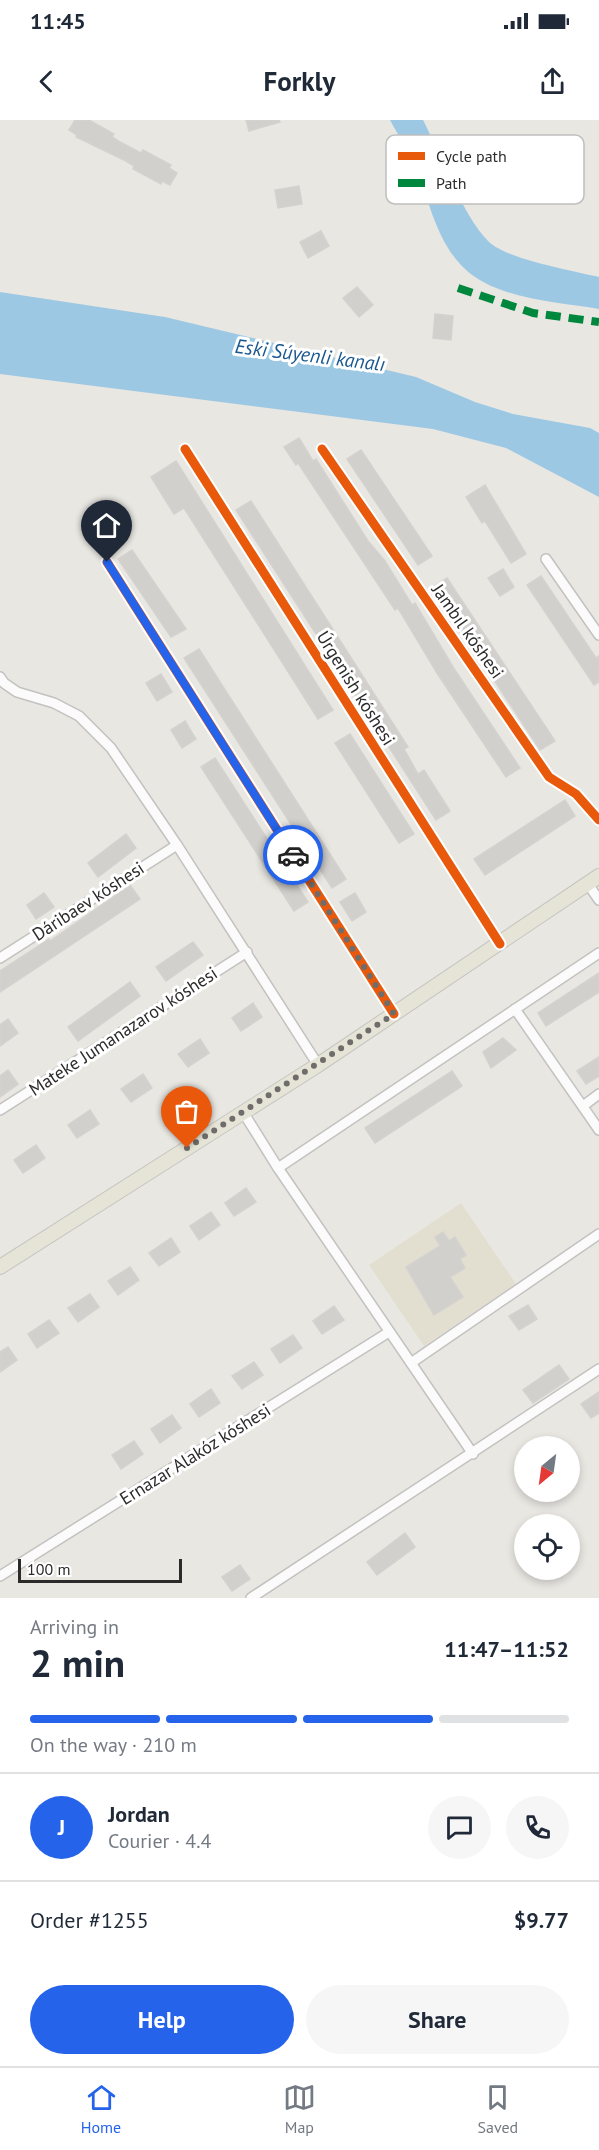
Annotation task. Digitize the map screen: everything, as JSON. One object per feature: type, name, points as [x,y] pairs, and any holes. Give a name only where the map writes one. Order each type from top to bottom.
[{"type":"main road","points":[[0,1267],[318,1065],[594,880]]},
{"type":"street","name":"Úrgenish kóshesi","points":[[185,449],[500,944]]},
{"type":"street","name":"Jambıl kóshesi","points":[[322,449],[549,777],[576,794],[599,820]]},
{"type":"street","points":[[546,559],[599,635]]},
{"type":"street","points":[[107,562],[394,1014]]},
{"type":"street","points":[[0,677],[4,683],[17,692],[54,703],[87,724],[111,748],[247,952],[318,1065]]},
{"type":"street","name":"Dáribaev kóshesi","points":[[0,958],[177,845]]},
{"type":"street","points":[[594,880],[599,900]]},
{"type":"street","name":"Mateke Jumanazarov kóshesi","points":[[0,1110],[247,952]]},
{"type":"street","points":[[278,1168],[599,953]]},
{"type":"street","points":[[515,1009],[599,1130]]},
{"type":"street","points":[[583,1106],[599,1094]]},
{"type":"street","points":[[243,1112],[278,1168],[473,1454]]},
{"type":"street","points":[[411,1363],[599,1234]]},
{"type":"street","name":"Ernazar Alakóz kóshesi","points":[[0,1576],[389,1332]]},
{"type":"street","points":[[251,1598],[599,1369]]},
{"type":"shaded area","points":[[461,1203],[516,1284],[424,1346],[369,1265]]},
{"type":"water","points":[[390,120],[423,120],[430,135],[399,135]]},
{"type":"water","points":[[429,204],[463,204],[479,230],[489,242],[498,248],[525,259],[599,277],[599,309],[528,298],[492,286],[477,278],[455,258],[441,235]]},
{"type":"water","name":"Eski Súyenli kanalı","points":[[0,292],[165,317],[416,377],[475,402],[513,414],[590,428],[599,433],[599,497],[506,448],[433,429],[0,374]]},
{"type":"building","points":[[75,120],[89,120],[114,134],[112,137],[120,142],[141,153],[143,150],[171,165],[169,168],[177,173],[170,185],[162,181],[161,184],[133,169],[134,166],[126,161],[76,137],[77,135],[69,130]]},
{"type":"building","points":[[246,120],[279,120],[280,122],[249,131]]},
{"type":"building","points":[[299,186],[302,204],[278,208],[275,190]]},
{"type":"building","points":[[321,231],[329,246],[308,258],[300,242]]},
{"type":"building","points":[[357,287],[373,305],[359,317],[343,298]]},
{"type":"building","points":[[435,314],[453,316],[451,340],[433,338]]},
{"type":"building","points":[[299,438],[313,461],[316,459],[412,605],[415,603],[453,667],[520,768],[506,777],[437,673],[398,608],[395,610],[298,463],[296,465],[284,447]]},
{"type":"building","points":[[361,450],[432,556],[418,565],[347,459]]},
{"type":"building","points":[[176,461],[333,710],[318,719],[184,508],[174,514],[151,477]]},
{"type":"building","points":[[485,485],[526,554],[511,563],[485,521],[482,523],[466,497]]},
{"type":"building","points":[[251,501],[408,747],[404,749],[418,774],[424,770],[450,811],[436,820],[236,510]]},
{"type":"building","points":[[132,550],[186,629],[171,637],[118,559]]},
{"type":"building","points":[[503,569],[514,587],[500,596],[488,578]]},
{"type":"building","points":[[541,576],[596,658],[599,656],[599,682],[594,685],[527,585]]},
{"type":"building","points":[[447,578],[555,741],[540,750],[433,587]]},
{"type":"building","points":[[199,649],[346,879],[332,888],[184,658]]},
{"type":"building","points":[[161,674],[172,692],[157,701],[146,683]]},
{"type":"building","points":[[185,721],[196,739],[182,748],[171,730]]},
{"type":"building","points":[[350,734],[414,834],[399,843],[335,743]]},
{"type":"building","points":[[215,758],[308,902],[294,911],[201,767]]},
{"type":"building","points":[[565,800],[575,816],[485,875],[474,859]]},
{"type":"building","points":[[126,834],[136,848],[98,877],[88,863]]},
{"type":"building","points":[[130,885],[140,899],[0,992],[0,971],[49,939],[50,941]]},
{"type":"building","points":[[44,893],[54,907],[36,919],[27,905]]},
{"type":"building","points":[[355,893],[366,912],[352,921],[340,902]]},
{"type":"building","points":[[193,942],[203,955],[166,981],[156,967]]},
{"type":"building","points":[[599,973],[599,992],[546,1026],[538,1013]]},
{"type":"building","points":[[130,982],[140,996],[78,1041],[68,1027]]},
{"type":"building","points":[[253,1003],[262,1017],[241,1031],[232,1018]]},
{"type":"building","points":[[8,1019],[18,1033],[0,1046],[0,1025]]},
{"type":"building","points":[[503,1038],[516,1050],[491,1068],[483,1052]]},
{"type":"building","points":[[200,1039],[209,1053],[188,1067],[178,1054]]},
{"type":"building","points":[[599,1057],[599,1076],[586,1084],[577,1071]]},
{"type":"building","points":[[8,1070],[18,1084],[0,1097],[0,1076]]},
{"type":"building","points":[[452,1071],[462,1086],[375,1143],[365,1128]]},
{"type":"building","points":[[143,1074],[152,1088],[131,1102],[121,1089]]},
{"type":"building","points":[[90,1110],[99,1124],[77,1138],[68,1125]]},
{"type":"building","points":[[36,1145],[45,1158],[23,1173],[14,1160]]},
{"type":"building","points":[[246,1188],[256,1202],[234,1216],[225,1203]]},
{"type":"building","points":[[211,1212],[220,1225],[199,1240],[190,1226]]},
{"type":"building","points":[[443,1232],[449,1241],[455,1237],[466,1255],[460,1259],[465,1268],[450,1277],[463,1297],[434,1315],[406,1267],[440,1246],[435,1237]]},
{"type":"building","points":[[171,1238],[180,1252],[159,1266],[149,1253]]},
{"type":"building","points":[[130,1267],[139,1280],[118,1295],[108,1281]]},
{"type":"building","points":[[90,1294],[99,1307],[78,1322],[68,1308]]},
{"type":"building","points":[[528,1305],[537,1319],[519,1330],[509,1316]]},
{"type":"building","points":[[334,1306],[344,1320],[322,1334],[313,1321]]},
{"type":"building","points":[[49,1320],[59,1333],[37,1348],[28,1334]]},
{"type":"building","points":[[293,1335],[302,1348],[280,1363],[271,1349]]},
{"type":"building","points":[[8,1347],[17,1360],[0,1372],[0,1352]]},
{"type":"building","points":[[254,1362],[263,1375],[242,1389],[232,1376]]},
{"type":"building","points":[[559,1365],[569,1379],[533,1403],[523,1390]]},
{"type":"building","points":[[211,1389],[220,1403],[199,1417],[190,1404]]},
{"type":"building","points":[[599,1392],[599,1413],[591,1418],[581,1404]]},
{"type":"building","points":[[172,1415],[181,1428],[160,1443],[151,1429]]},
{"type":"building","points":[[134,1441],[143,1454],[121,1469],[112,1455]]},
{"type":"building","points":[[405,1533],[415,1547],[377,1575],[367,1562]]},
{"type":"building","points":[[240,1565],[250,1579],[232,1591],[222,1577]]},
{"type":"marked path","points":[[458,288],[533,313],[599,322]]},
{"type":"cycle path","points":[[185,449],[500,944]]},
{"type":"cycle path","points":[[322,449],[549,777],[576,794],[599,820]]},
{"type":"cycle path","points":[[107,562],[394,1014]]},
{"type":"way so far","points":[[187,1148],[394,1014],[293,855]]},
{"type":"route","points":[[107,562],[293,855]]}]
